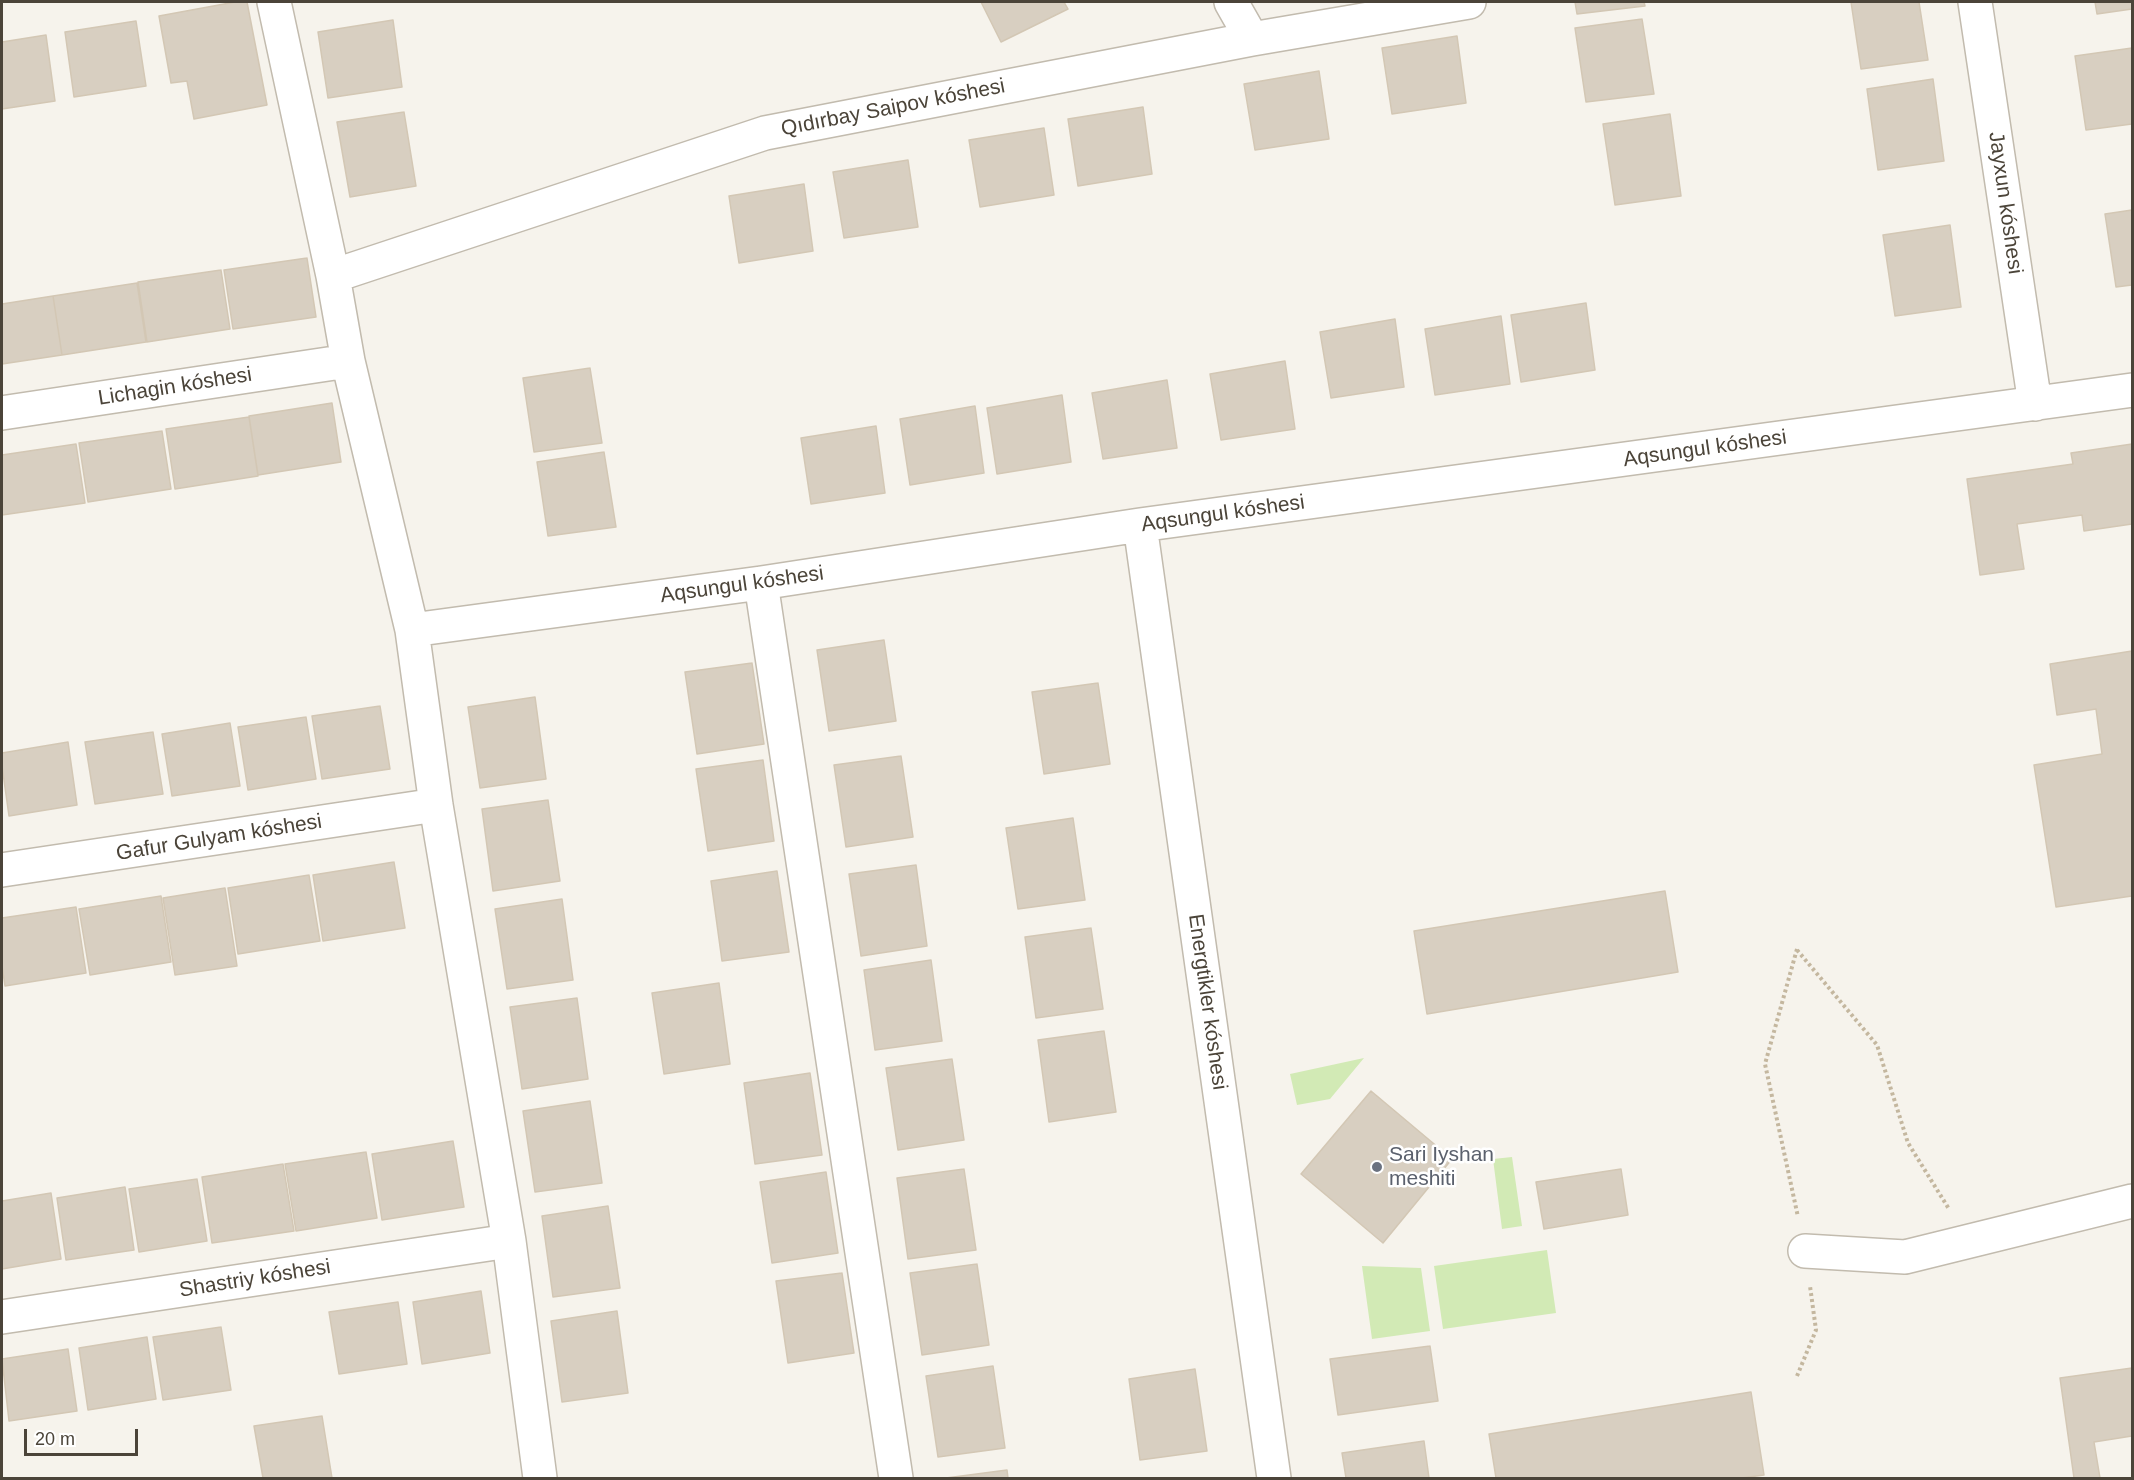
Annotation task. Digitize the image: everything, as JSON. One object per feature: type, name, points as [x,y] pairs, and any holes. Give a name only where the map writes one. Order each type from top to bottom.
[{"type":"street","points":[[274,2],[333,276],[348,361],[412,630],[436,805],[508,1241],[540,1479]]},
{"type":"street","points":[[1231,2],[1252,39]]},
{"type":"street","name":"Qıdırbay Saipov kóshesi","points":[[333,276],[765,133],[1252,39],[1469,2]]},
{"type":"street","name":"Jayxun kóshesi","points":[[1976,2],[2035,404]]},
{"type":"street","name":"Lichagin kóshesi","points":[[2,413],[348,361]]},
{"type":"street","name":"Aqsungul kóshesi","points":[[412,630],[761,583],[1140,525],[2133,390]]},
{"type":"street","name":"Energtikler kóshesi","points":[[1140,525],[1274,1479]]},
{"type":"street","points":[[761,583],[896,1479]]},
{"type":"street","name":"Gafur Gulyam kóshesi","points":[[2,870],[436,805]]},
{"type":"street","points":[[1805,1251],[1905,1257],[1970,1243],[2133,1201]]},
{"type":"street","name":"Shastriy kóshesi","points":[[2,1317],[508,1241]]},
{"type":"path","points":[[1797,1376],[1816,1330],[1805,1251],[1765,1064],[1797,949],[1877,1045],[1908,1143],[1970,1243]]},
{"type":"green space","points":[[1364,1058],[1330,1099],[1297,1105],[1290,1074]]},
{"type":"green space","points":[[1512,1157],[1522,1226],[1502,1229],[1493,1159]]},
{"type":"green space","points":[[1547,1250],[1556,1313],[1443,1329],[1434,1266]]},
{"type":"green space","points":[[1362,1266],[1421,1268],[1430,1331],[1372,1339]]},
{"type":"building","points":[[235,2],[247,2],[267,105],[194,119],[187,81],[171,83],[159,16]]},
{"type":"building","points":[[981,2],[1064,2],[1068,9],[1001,42]]},
{"type":"building","points":[[1575,2],[1644,2],[1645,6],[1577,14]]},
{"type":"building","points":[[1851,2],[1919,2],[1928,60],[1861,69]]},
{"type":"building","points":[[2095,2],[2132,2],[2132,9],[2097,14]]},
{"type":"building","points":[[1642,19],[1654,94],[1586,102],[1575,28]]},
{"type":"building","points":[[393,20],[402,87],[328,98],[318,32]]},
{"type":"building","points":[[136,21],[146,86],[74,97],[65,32]]},
{"type":"building","points":[[46,35],[55,101],[2,109],[2,42]]},
{"type":"building","points":[[1457,36],[1466,103],[1392,114],[1382,48]]},
{"type":"building","points":[[2132,48],[2132,124],[2086,130],[2075,56]]},
{"type":"building","points":[[1319,71],[1329,139],[1255,150],[1244,84]]},
{"type":"building","points":[[1933,79],[1944,161],[1878,170],[1867,89]]},
{"type":"building","points":[[1143,107],[1152,174],[1078,186],[1068,119]]},
{"type":"building","points":[[404,112],[416,186],[350,197],[337,122]]},
{"type":"building","points":[[1670,114],[1681,196],[1615,205],[1603,124]]},
{"type":"building","points":[[1044,128],[1054,195],[980,207],[969,140]]},
{"type":"building","points":[[908,160],[918,227],[844,238],[833,172]]},
{"type":"building","points":[[804,184],[813,251],[739,263],[729,196]]},
{"type":"building","points":[[2132,210],[2132,285],[2116,287],[2105,214]]},
{"type":"building","points":[[1950,225],[1961,307],[1895,316],[1883,235]]},
{"type":"building","points":[[307,258],[316,317],[233,329],[224,270]]},
{"type":"building","points":[[221,270],[230,329],[147,342],[138,282]]},
{"type":"building","points":[[137,283],[146,342],[62,355],[53,296]]},
{"type":"building","points":[[53,296],[62,355],[2,364],[2,304]]},
{"type":"building","points":[[1586,303],[1595,370],[1521,382],[1511,315]]},
{"type":"building","points":[[1501,316],[1510,384],[1435,395],[1425,329]]},
{"type":"building","points":[[1395,319],[1404,387],[1331,398],[1320,332]]},
{"type":"building","points":[[1285,361],[1295,429],[1221,440],[1210,374]]},
{"type":"building","points":[[590,368],[602,443],[534,452],[523,378]]},
{"type":"building","points":[[1167,380],[1177,448],[1103,459],[1092,393]]},
{"type":"building","points":[[1062,395],[1071,462],[997,474],[987,408]]},
{"type":"building","points":[[332,403],[341,462],[258,475],[249,416]]},
{"type":"building","points":[[975,406],[984,473],[910,485],[900,419]]},
{"type":"building","points":[[249,417],[258,476],[175,489],[166,429]]},
{"type":"building","points":[[876,426],[885,493],[811,504],[801,438]]},
{"type":"building","points":[[162,431],[171,489],[88,502],[79,443]]},
{"type":"building","points":[[76,444],[85,503],[2,515],[2,455]]},
{"type":"building","points":[[2132,444],[2132,524],[2084,531],[2082,515],[2017,524],[2024,569],[1980,575],[1967,479],[2073,464],[2071,453]]},
{"type":"building","points":[[604,452],[616,527],[548,536],[537,462]]},
{"type":"building","points":[[884,640],[896,721],[829,731],[817,650]]},
{"type":"building","points":[[2132,651],[2132,896],[2056,907],[2034,765],[2102,754],[2096,709],[2057,715],[2050,664]]},
{"type":"building","points":[[752,663],[764,744],[697,754],[685,672]]},
{"type":"building","points":[[1098,683],[1110,764],[1044,774],[1032,692]]},
{"type":"building","points":[[535,697],[546,779],[480,788],[468,707]]},
{"type":"building","points":[[380,706],[390,769],[322,779],[312,716]]},
{"type":"building","points":[[306,717],[316,779],[248,790],[238,727]]},
{"type":"building","points":[[230,723],[240,786],[172,796],[162,734]]},
{"type":"building","points":[[153,732],[163,794],[95,804],[85,742]]},
{"type":"building","points":[[68,742],[77,805],[9,816],[2,753]]},
{"type":"building","points":[[901,756],[913,837],[846,847],[834,765]]},
{"type":"building","points":[[763,760],[774,841],[708,851],[696,769]]},
{"type":"building","points":[[548,800],[560,881],[493,891],[482,809]]},
{"type":"building","points":[[1073,818],[1085,900],[1018,909],[1006,828]]},
{"type":"building","points":[[394,862],[405,928],[323,941],[313,875]]},
{"type":"building","points":[[916,865],[927,946],[861,956],[849,874]]},
{"type":"building","points":[[777,871],[789,952],[722,961],[711,881]]},
{"type":"building","points":[[309,875],[320,941],[238,954],[228,888]]},
{"type":"building","points":[[225,888],[237,966],[175,975],[163,898]]},
{"type":"building","points":[[1665,891],[1678,972],[1427,1014],[1414,931]]},
{"type":"building","points":[[161,896],[171,962],[90,975],[79,909]]},
{"type":"building","points":[[562,899],[573,980],[507,989],[495,909]]},
{"type":"building","points":[[76,907],[86,973],[5,986],[2,966],[2,918]]},
{"type":"building","points":[[1091,928],[1103,1009],[1036,1018],[1025,937]]},
{"type":"building","points":[[931,960],[942,1041],[875,1050],[864,970]]},
{"type":"building","points":[[719,983],[730,1064],[664,1074],[652,993]]},
{"type":"building","points":[[577,998],[588,1079],[522,1089],[510,1007]]},
{"type":"building","points":[[1104,1031],[1116,1112],[1049,1122],[1038,1040]]},
{"type":"building","points":[[952,1059],[964,1140],[898,1150],[886,1068]]},
{"type":"building","points":[[810,1073],[822,1155],[755,1164],[744,1083]]},
{"type":"building","name":"Sari Iyshan meshiti","points":[[1371,1091],[1452,1159],[1383,1243],[1301,1174]]},
{"type":"building","points":[[590,1101],[602,1183],[535,1192],[523,1111]]},
{"type":"building","points":[[453,1141],[464,1207],[382,1220],[372,1154]]},
{"type":"building","points":[[366,1152],[377,1218],[296,1231],[285,1164]]},
{"type":"building","points":[[283,1164],[294,1231],[212,1243],[202,1177]]},
{"type":"building","points":[[964,1169],[976,1250],[908,1259],[897,1178]]},
{"type":"building","points":[[1621,1169],[1628,1215],[1544,1229],[1536,1182]]},
{"type":"building","points":[[826,1172],[838,1253],[772,1263],[760,1182]]},
{"type":"building","points":[[197,1179],[207,1241],[139,1252],[129,1189]]},
{"type":"building","points":[[125,1187],[134,1250],[66,1260],[57,1198]]},
{"type":"building","points":[[51,1193],[61,1259],[2,1269],[2,1201]]},
{"type":"building","points":[[608,1206],[620,1288],[553,1297],[542,1216]]},
{"type":"building","points":[[977,1264],[989,1345],[922,1355],[910,1273]]},
{"type":"building","points":[[842,1273],[854,1353],[788,1363],[776,1281]]},
{"type":"building","points":[[481,1291],[490,1353],[422,1364],[413,1302]]},
{"type":"building","points":[[398,1302],[407,1364],[339,1374],[329,1312]]},
{"type":"building","points":[[617,1311],[628,1393],[562,1402],[551,1321]]},
{"type":"building","points":[[221,1327],[231,1390],[163,1400],[153,1337]]},
{"type":"building","points":[[147,1337],[156,1399],[88,1410],[79,1348]]},
{"type":"building","points":[[1430,1346],[1438,1401],[1338,1415],[1330,1359]]},
{"type":"building","points":[[68,1349],[77,1411],[9,1421],[2,1359]]},
{"type":"building","points":[[993,1366],[1005,1448],[938,1457],[926,1376]]},
{"type":"building","points":[[2132,1368],[2132,1436],[2094,1442],[2100,1478],[2074,1478],[2060,1378]]},
{"type":"building","points":[[1195,1369],[1207,1451],[1140,1460],[1129,1379]]},
{"type":"building","points":[[1751,1392],[1764,1475],[1742,1478],[1496,1478],[1489,1434]]},
{"type":"building","points":[[322,1416],[332,1478],[263,1478],[254,1426]]},
{"type":"building","points":[[1424,1441],[1429,1478],[1346,1478],[1342,1453]]},
{"type":"building","points":[[1007,1470],[1008,1478],[946,1478]]},
{"type":"place","name":"Sari Iyshan meshiti","points":[[1377,1167]]}]
